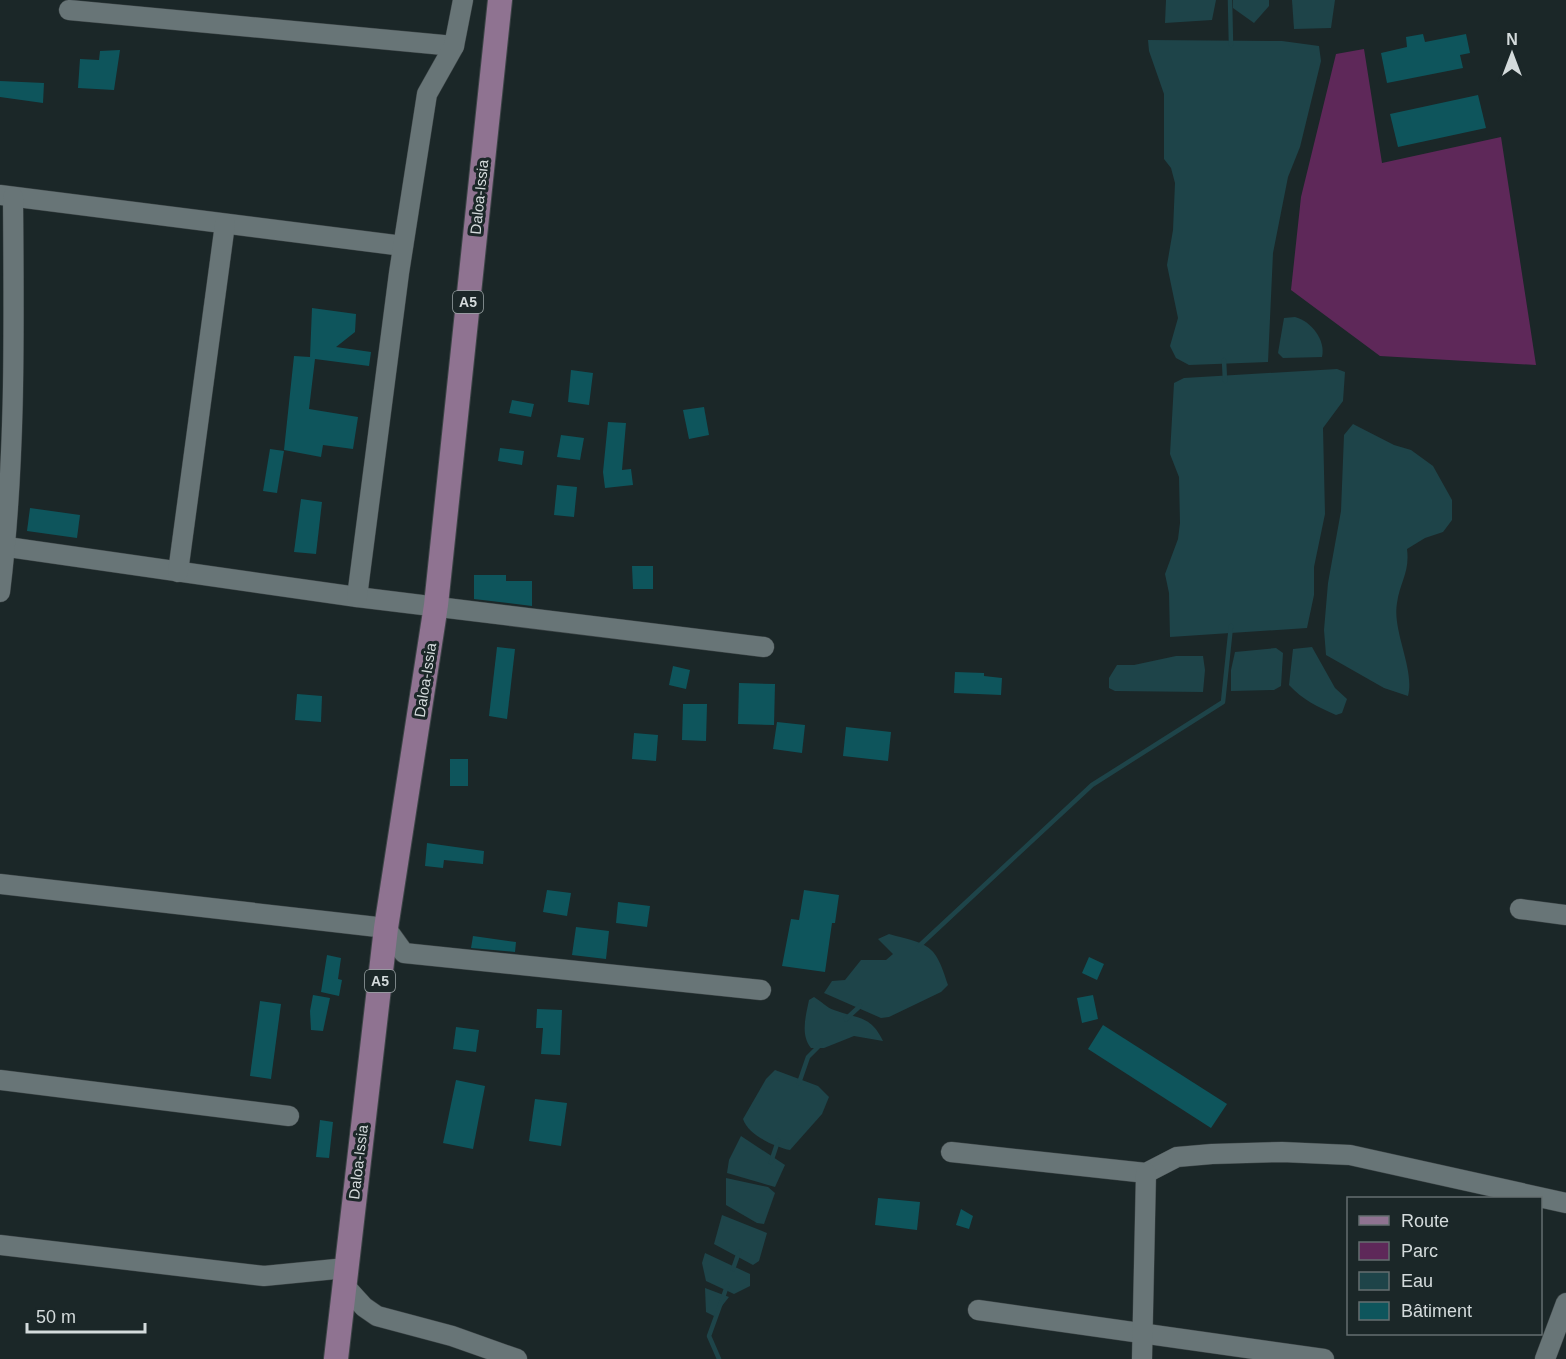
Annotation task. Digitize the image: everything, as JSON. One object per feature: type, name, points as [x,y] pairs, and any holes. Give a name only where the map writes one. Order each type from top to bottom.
[{"type":"main road","name":"Daloa-Issia","points":[[336,1359],[386,928],[436,605],[500,0]]},
{"type":"street","points":[[357,597],[403,246],[427,94],[454,46],[463,0]]},
{"type":"street","points":[[69,10],[454,46]]},
{"type":"street","points":[[0,592],[7,377],[7,196],[403,246]]},
{"type":"street","points":[[178,572],[225,224]]},
{"type":"street","points":[[3,547],[357,597],[764,647]]},
{"type":"street","points":[[0,884],[386,928],[404,953],[761,990]]},
{"type":"street","points":[[1520,909],[1566,915]]},
{"type":"street","points":[[0,1080],[289,1116]]},
{"type":"street","points":[[951,1152],[1146,1173],[1177,1157],[1282,1152],[1350,1155],[1539,1197]]},
{"type":"street","points":[[1142,1359],[1146,1173]]},
{"type":"street","points":[[1542,1198],[1566,1203]]},
{"type":"street","points":[[0,1245],[264,1276],[345,1276],[364,1307],[377,1316],[452,1336],[517,1359]]},
{"type":"street","points":[[1545,1359],[1566,1303]]},
{"type":"street","points":[[978,1310],[1324,1359]]},
{"type":"green space","points":[[1364,49],[1382,163],[1501,137],[1536,365],[1380,356],[1291,290],[1301,197],[1336,54]]},
{"type":"water","points":[[1166,0],[1216,0],[1212,20],[1165,23]]},
{"type":"water","points":[[1233,0],[1269,0],[1269,6],[1254,23],[1233,8]]},
{"type":"water","points":[[1292,0],[1335,0],[1331,28],[1294,29]]},
{"type":"water","points":[[1148,40],[1282,41],[1319,46],[1321,61],[1300,147],[1288,177],[1273,253],[1268,362],[1189,365],[1176,358],[1170,346],[1178,318],[1167,265],[1173,230],[1175,183],[1171,168],[1164,159],[1164,94],[1149,51]]},
{"type":"water","points":[[1295,317],[1307,323],[1316,332],[1322,344],[1322,357],[1283,358],[1278,353],[1284,318]]},
{"type":"water","points":[[1337,369],[1345,372],[1343,401],[1323,428],[1325,514],[1314,567],[1314,595],[1307,628],[1170,637],[1169,593],[1165,574],[1178,539],[1180,523],[1179,477],[1170,454],[1174,383],[1184,378]]},
{"type":"water","points":[[1353,424],[1394,445],[1411,450],[1433,466],[1452,500],[1452,520],[1443,532],[1425,538],[1407,549],[1406,571],[1398,596],[1396,614],[1409,674],[1408,696],[1384,688],[1326,655],[1324,630],[1328,583],[1341,511],[1344,435]]},
{"type":"water","points":[[1312,647],[1335,688],[1347,699],[1342,713],[1336,715],[1317,706],[1289,685],[1293,649]]},
{"type":"water","points":[[1276,648],[1283,653],[1281,686],[1274,690],[1231,691],[1231,670],[1235,652]]},
{"type":"water","points":[[1176,656],[1203,656],[1205,670],[1203,692],[1115,691],[1109,688],[1109,678],[1117,665],[1134,665]]},
{"type":"water","points":[[889,934],[921,944],[934,953],[948,985],[941,992],[889,1017],[881,1018],[824,993],[832,981],[845,980],[861,960],[886,960],[893,954],[878,939]]},
{"type":"water","points":[[814,997],[831,1009],[868,1022],[874,1026],[883,1041],[854,1036],[824,1048],[811,1048],[806,1037],[805,1025],[809,1000]]},
{"type":"water","points":[[775,1070],[818,1086],[829,1097],[822,1114],[790,1150],[756,1135],[743,1119],[766,1079]]},
{"type":"water","points":[[741,1136],[785,1165],[775,1187],[727,1173],[729,1160]]},
{"type":"water","points":[[726,1178],[768,1187],[775,1193],[764,1224],[757,1223],[726,1205]]},
{"type":"water","points":[[722,1215],[767,1233],[759,1261],[753,1265],[714,1244]]},
{"type":"water","points":[[705,1253],[750,1274],[750,1286],[734,1294],[706,1281],[702,1263]]},
{"type":"water","points":[[705,1288],[729,1297],[714,1316],[706,1312]]},
{"type":"building","points":[[1423,34],[1425,42],[1466,34],[1470,53],[1460,55],[1463,68],[1387,83],[1381,53],[1407,47],[1406,37]]},
{"type":"building","points":[[120,50],[114,90],[78,88],[80,59],[99,60],[100,51]]},
{"type":"building","points":[[0,81],[44,83],[43,103],[0,97]]},
{"type":"building","points":[[1478,95],[1486,128],[1398,147],[1390,114]]},
{"type":"building","points":[[312,308],[356,314],[355,332],[336,347],[371,352],[369,366],[315,359],[309,409],[358,417],[353,449],[323,445],[321,457],[284,450],[294,356],[310,357]]},
{"type":"building","points":[[571,370],[593,373],[589,405],[568,402]]},
{"type":"building","points":[[512,400],[534,404],[531,417],[509,413]]},
{"type":"building","points":[[704,407],[709,435],[689,439],[683,410]]},
{"type":"building","points":[[608,422],[626,423],[622,470],[631,469],[633,485],[605,488],[603,472]]},
{"type":"building","points":[[561,435],[584,438],[580,460],[557,457]]},
{"type":"building","points":[[500,448],[524,451],[522,465],[498,461]]},
{"type":"building","points":[[270,449],[284,451],[277,493],[263,491]]},
{"type":"building","points":[[557,485],[577,487],[574,517],[554,515]]},
{"type":"building","points":[[301,499],[322,502],[316,554],[294,552]]},
{"type":"building","points":[[30,508],[80,515],[77,538],[27,531]]},
{"type":"building","points":[[632,566],[653,566],[653,589],[633,589]]},
{"type":"building","points":[[474,575],[506,575],[506,581],[532,581],[532,606],[474,599]]},
{"type":"building","points":[[497,647],[515,649],[507,719],[489,716]]},
{"type":"building","points":[[673,666],[690,670],[686,689],[669,685]]},
{"type":"building","points":[[955,672],[984,673],[984,676],[1002,678],[1001,695],[954,693]]},
{"type":"building","points":[[739,683],[775,684],[774,725],[738,724]]},
{"type":"building","points":[[297,694],[322,696],[321,722],[295,720]]},
{"type":"building","points":[[683,704],[707,704],[706,741],[682,740]]},
{"type":"building","points":[[777,722],[805,725],[802,753],[773,749]]},
{"type":"building","points":[[846,727],[891,732],[888,761],[843,756]]},
{"type":"building","points":[[634,733],[658,735],[656,761],[632,759]]},
{"type":"building","points":[[450,759],[468,759],[468,786],[450,786]]},
{"type":"building","points":[[427,843],[484,851],[483,864],[444,860],[443,868],[425,866]]},
{"type":"building","points":[[547,890],[571,893],[567,916],[543,912]]},
{"type":"building","points":[[804,890],[839,895],[835,923],[832,923],[825,972],[782,966],[791,919],[799,920]]},
{"type":"building","points":[[618,902],[650,906],[647,927],[616,923]]},
{"type":"building","points":[[576,927],[609,931],[606,959],[572,955]]},
{"type":"building","points":[[473,936],[516,942],[515,952],[471,948]]},
{"type":"building","points":[[327,955],[341,958],[338,979],[342,980],[339,996],[321,992]]},
{"type":"building","points":[[1089,957],[1104,964],[1097,980],[1082,973]]},
{"type":"building","points":[[313,995],[330,998],[323,1031],[311,1030],[310,1011]]},
{"type":"building","points":[[1093,995],[1098,1019],[1082,1023],[1077,998]]},
{"type":"building","points":[[260,1001],[281,1004],[271,1079],[250,1076]]},
{"type":"building","points":[[537,1009],[562,1010],[560,1055],[541,1054],[543,1028],[536,1028]]},
{"type":"building","points":[[1103,1025],[1227,1104],[1211,1128],[1088,1049]]},
{"type":"building","points":[[456,1027],[479,1030],[476,1052],[453,1049]]},
{"type":"building","points":[[456,1080],[485,1086],[473,1149],[443,1143]]},
{"type":"building","points":[[535,1099],[567,1103],[561,1146],[529,1141]]},
{"type":"building","points":[[320,1120],[333,1122],[329,1158],[316,1157]]},
{"type":"building","points":[[878,1198],[920,1202],[917,1230],[875,1225]]},
{"type":"building","points":[[961,1209],[973,1216],[969,1229],[956,1225]]},
{"type":"waterway","points":[[1230,0],[1231,45]]},
{"type":"waterway","points":[[1224,360],[1225,381]]},
{"type":"waterway","points":[[918,947],[1092,785],[1223,702],[1231,626]]},
{"type":"waterway","points":[[846,1019],[860,1006]]},
{"type":"waterway","points":[[799,1083],[808,1057],[821,1044]]},
{"type":"waterway","points":[[771,1162],[778,1141]]},
{"type":"waterway","points":[[733,1269],[739,1252]]},
{"type":"waterway","points":[[719,1359],[709,1336],[727,1286]]}]
